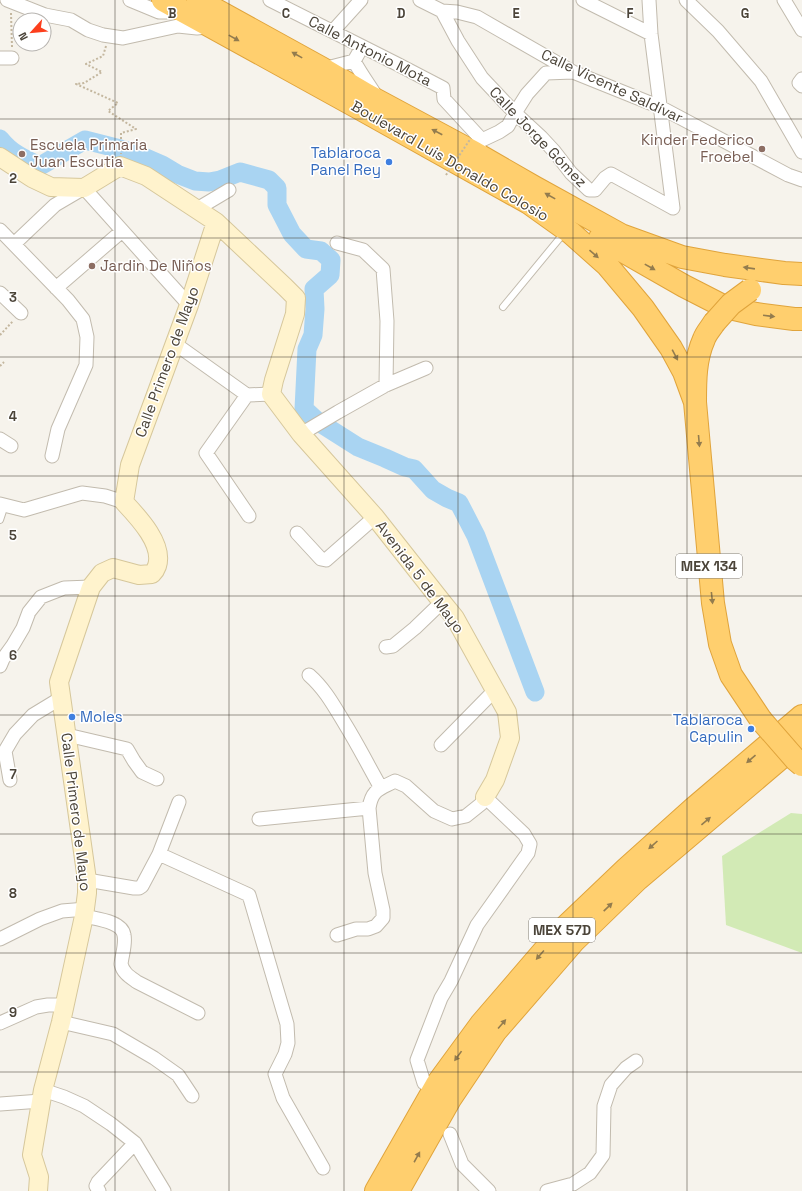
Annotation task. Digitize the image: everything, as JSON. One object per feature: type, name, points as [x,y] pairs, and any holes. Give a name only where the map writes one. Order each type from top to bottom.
[{"type":"highway","name":"Boulevard Luis Donaldo Colosio","points":[[163,0],[191,6],[323,69],[379,102],[476,143],[534,187],[621,235],[682,257],[725,265],[802,274]]},
{"type":"highway","name":"Boulevard Luis Donaldo Colosio","points":[[191,6],[212,26],[529,203],[566,230],[607,265],[643,308],[671,348],[684,372],[695,402]]},
{"type":"highway","points":[[529,203],[575,224],[684,286],[725,307],[756,314],[802,319]]},
{"type":"highway","points":[[695,402],[695,374],[699,352],[704,338],[714,323],[731,304],[750,290],[764,284],[802,277]]},
{"type":"highway","name":"MEX 134","points":[[695,402],[713,603],[720,644],[731,675],[760,720],[802,765]]},
{"type":"highway","name":"MEX 57D","points":[[376,1191],[437,1084],[481,1024],[561,931],[694,808],[802,716]]},
{"type":"highway","name":"MEX 57D","points":[[398,1191],[450,1099],[495,1032],[574,941],[638,878],[802,740]]},
{"type":"street","points":[[130,0],[159,12],[191,6]]},
{"type":"street","points":[[333,32],[361,0]]},
{"type":"street","name":"Calle Vicente Saldívar","points":[[420,0],[445,6],[457,12],[477,18],[573,72],[660,107],[788,175],[802,180]]},
{"type":"street","points":[[583,0],[651,34]]},
{"type":"street","points":[[649,0],[651,34],[660,107]]},
{"type":"street","points":[[686,0],[718,31],[761,81],[802,152]]},
{"type":"street","points":[[784,0],[802,30]]},
{"type":"street","points":[[9,1],[45,15],[71,20],[88,30],[103,35],[123,38],[178,26],[197,28],[212,26]]},
{"type":"street","name":"Calle Antonio Mota","points":[[274,1],[443,88],[444,99],[476,143]]},
{"type":"street","name":"Calle Jorge Gómez","points":[[445,6],[458,41],[482,78],[515,113],[541,137],[571,173],[589,190],[596,190],[605,178],[611,174],[673,208],[660,107]]},
{"type":"street","points":[[354,62],[362,46]]},
{"type":"street","points":[[323,69],[354,62]]},
{"type":"street","points":[[354,62],[360,73],[368,82],[379,102]]},
{"type":"street","points":[[476,143],[508,126],[527,94],[546,73],[573,72]]},
{"type":"street","points":[[802,79],[799,82],[802,86]]},
{"type":"street","points":[[0,157],[32,178],[51,187],[84,188],[189,305]]},
{"type":"street","points":[[14,244],[56,205],[120,166],[146,176],[216,222],[296,298],[295,314],[271,394],[247,395],[174,343]]},
{"type":"street","points":[[197,209],[229,190]]},
{"type":"street","name":"Calle Primero de Mayo","points":[[38,1191],[38,1177],[32,1155],[42,1096],[63,1013],[85,913],[87,892],[87,880],[59,682],[92,587],[102,573],[113,568],[139,575],[152,574],[157,566],[158,556],[155,543],[142,523],[124,502],[130,465],[189,305],[216,222]]},
{"type":"street","points":[[0,230],[68,300],[83,319],[87,338],[86,365],[58,429],[52,456]]},
{"type":"street","points":[[56,288],[122,231]]},
{"type":"street","points":[[337,243],[363,250],[383,269],[387,321],[386,385]]},
{"type":"street","points":[[0,293],[21,313]]},
{"type":"street","points":[[302,434],[386,385],[426,368]]},
{"type":"street","name":"Avenida 5 de Mayo","points":[[271,394],[302,434],[375,517],[455,618],[507,712],[510,738],[496,780],[481,804],[466,816],[452,819],[434,811],[406,786],[395,781],[381,788]]},
{"type":"street","points":[[247,395],[206,453],[249,516]]},
{"type":"street","points":[[3,504],[24,510],[82,493],[106,496],[124,502]]},
{"type":"street","points":[[297,533],[321,559],[326,560],[375,517]]},
{"type":"street","points":[[0,666],[23,628],[29,612],[41,597],[64,588],[92,587]]},
{"type":"street","points":[[386,647],[393,646],[415,628],[442,602]]},
{"type":"street","points":[[309,675],[319,684],[330,698],[358,744],[381,788],[374,792],[370,799],[369,808],[375,873],[383,910],[383,918],[376,926],[368,929],[356,929],[337,935]]},
{"type":"street","points":[[441,745],[495,690]]},
{"type":"street","points":[[10,780],[5,751],[15,734],[33,715],[61,698]]},
{"type":"street","points":[[67,736],[127,749],[142,772],[157,779]]},
{"type":"street","points":[[424,1084],[417,1060],[441,998],[451,981],[477,926],[528,853],[530,844],[524,834],[485,796]]},
{"type":"street","points":[[87,880],[139,888],[142,886],[159,854],[179,802]]},
{"type":"street","points":[[259,819],[369,808]]},
{"type":"street","points":[[159,854],[249,895],[287,1024],[288,1043],[285,1054],[275,1074],[283,1098],[323,1168]]},
{"type":"street","points":[[0,939],[40,919],[62,911],[85,913],[116,924],[123,930],[125,937],[121,964],[128,976],[198,1013]]},
{"type":"street","points":[[0,1023],[36,1007],[48,1005],[113,1034],[154,1058],[178,1075],[192,1096]]},
{"type":"street","points":[[547,1191],[573,1184],[590,1173],[603,1155],[604,1106],[611,1085],[626,1068],[636,1061]]},
{"type":"street","points":[[0,1104],[42,1096],[64,1097],[84,1106],[111,1124],[135,1143],[164,1191]]},
{"type":"street","points":[[450,1134],[462,1164],[489,1191]]},
{"type":"street","points":[[98,1191],[96,1186],[98,1182],[135,1143]]},
{"type":"lane","points":[[504,307],[566,230]]},
{"type":"lane","points":[[0,520],[3,504]]},
{"type":"path","points":[[6,58],[9,1]]},
{"type":"path","points":[[121,155],[121,133],[136,129],[108,111],[118,103],[76,84],[84,83],[102,72],[86,64],[103,56],[106,46],[123,38]]},
{"type":"path","points":[[446,175],[476,143]]},
{"type":"path","points":[[0,335],[21,313]]},
{"type":"path","points":[[0,366],[4,362]]},
{"type":"green space","points":[[791,813],[802,814],[802,953],[726,925],[722,856]]},
{"type":"waterway","points":[[0,139],[13,152],[40,166],[85,140],[132,152],[195,181],[209,182],[220,180],[240,172],[269,180],[277,188],[277,205],[292,234],[306,249],[321,251],[331,260],[330,275],[314,289],[315,309],[313,335],[307,349],[304,409],[317,421],[358,447],[405,467],[414,469],[433,490],[459,503],[476,536],[535,692]]},
{"type":"place","name":"Kinder Federico Froebel","points":[[762,149]]},
{"type":"place","name":"Escuela Primaria Juan Escutia","points":[[22,154]]},
{"type":"place","name":"Tablaroca Panel Rey","points":[[389,162]]},
{"type":"place","name":"Jardin De Niños","points":[[92,266]]},
{"type":"place","name":"Moles","points":[[72,717]]},
{"type":"place","name":"Tablaroca Capulin","points":[[751,729]]}]
